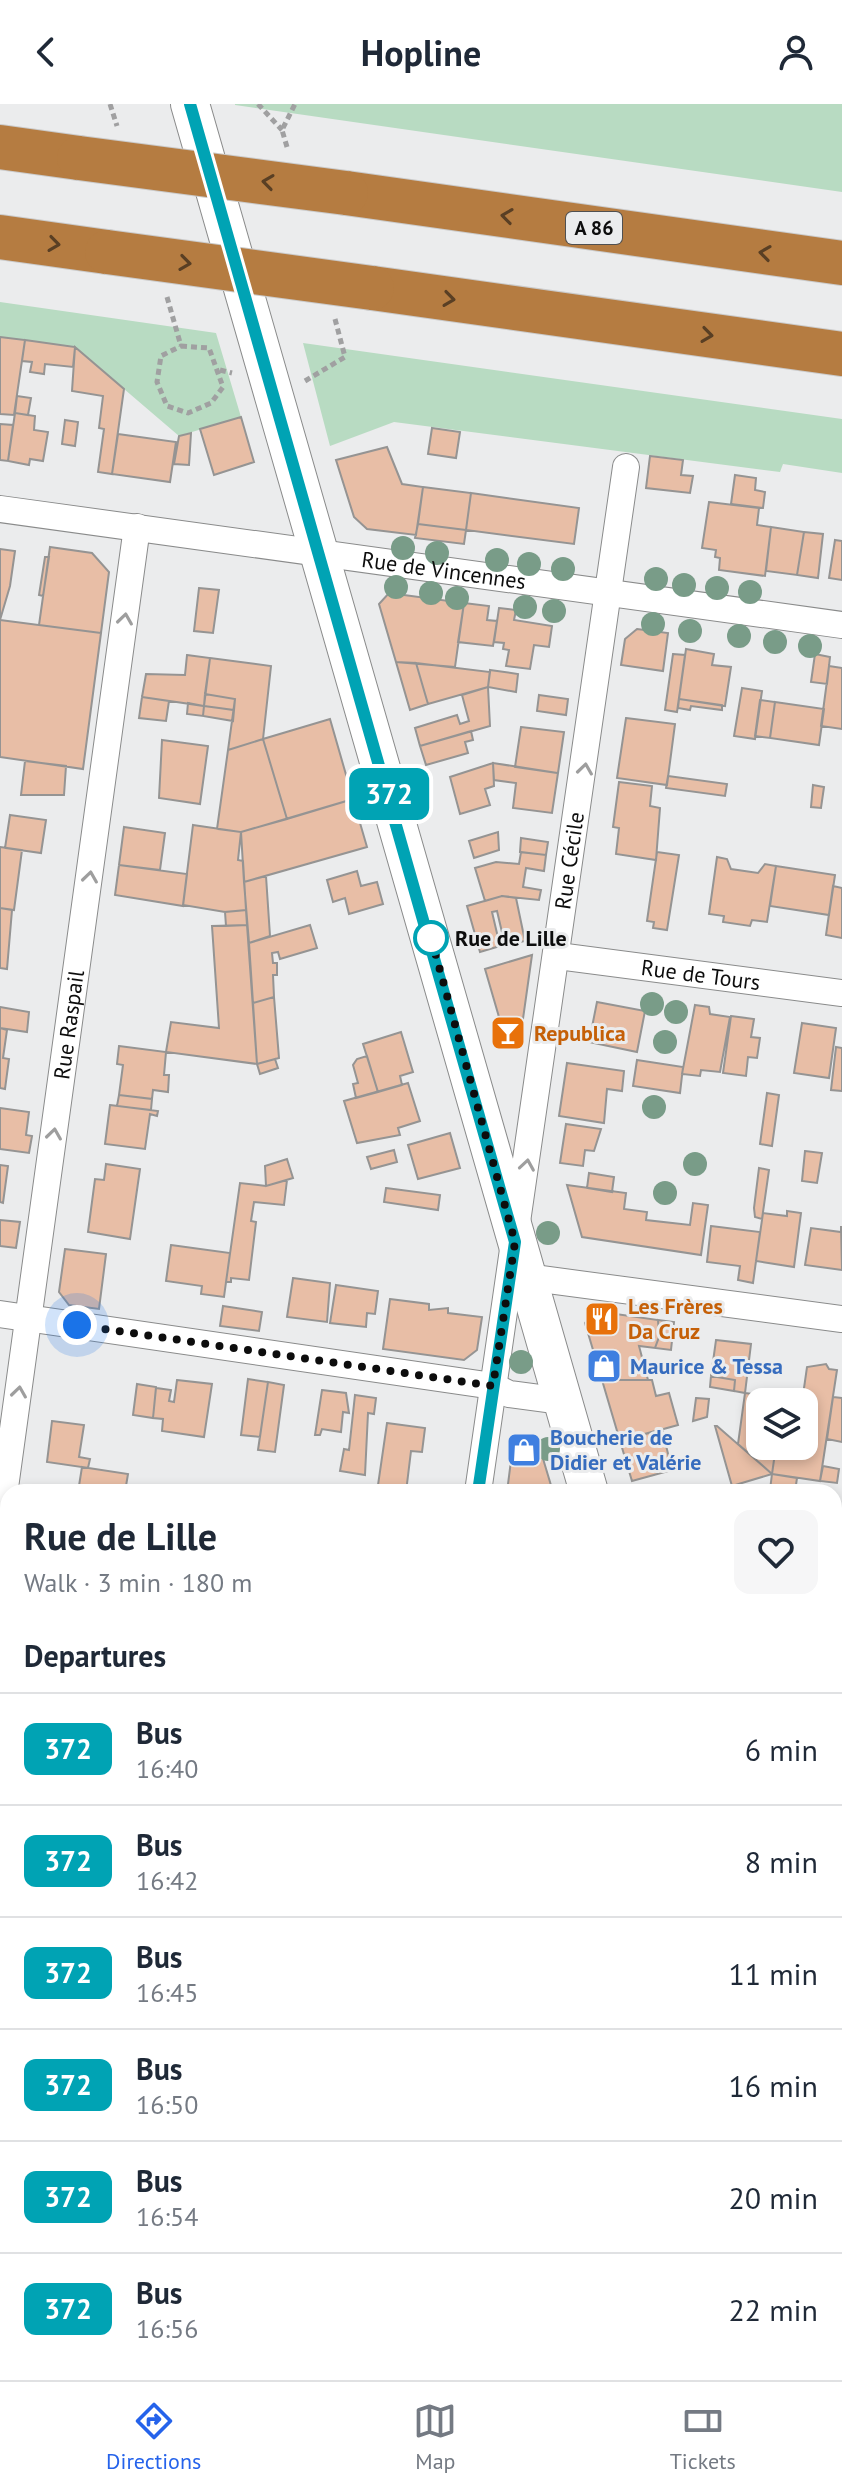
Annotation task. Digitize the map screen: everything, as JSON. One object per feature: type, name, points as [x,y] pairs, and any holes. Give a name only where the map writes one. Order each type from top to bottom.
[{"type":"highway","name":"A 86","points":[[0,147],[842,263]]},
{"type":"highway","points":[[0,237],[842,354]]},
{"type":"main road","points":[[190,104],[587,1484]]},
{"type":"street","name":"Rue Cécile","points":[[479,1484],[493,1386],[520,1259],[558,956],[611,593],[626,467]]},
{"type":"street","name":"Rue de Vincennes","points":[[0,509],[842,625]]},
{"type":"street","name":"Rue Raspail","points":[[6,1484],[137,527]]},
{"type":"street","name":"Rue de Tours","points":[[558,956],[842,993]]},
{"type":"street","points":[[520,1259],[842,1319]]},
{"type":"street","points":[[0,1314],[493,1386],[509,1394],[562,1401]]},
{"type":"path","points":[[258,104],[282,130]]},
{"type":"path","points":[[181,346],[209,348],[223,387],[211,403],[188,413],[167,406],[157,382],[161,356],[181,346]]},
{"type":"green space","points":[[842,104],[842,192],[235,105]]},
{"type":"green space","points":[[0,302],[216,333],[241,417],[179,436],[75,347],[0,337]]},
{"type":"green space","points":[[303,343],[842,419],[842,473],[783,464],[780,472],[394,422],[330,446]]},
{"type":"building","points":[[0,337],[25,340],[14,415],[0,414]]},
{"type":"building","points":[[25,340],[75,347],[73,367],[45,364],[44,374],[30,372],[32,362],[22,361]]},
{"type":"building","points":[[75,347],[124,389],[112,474],[98,472],[104,429],[99,428],[103,396],[72,391]]},
{"type":"building","points":[[17,396],[31,398],[28,415],[15,413]]},
{"type":"building","points":[[15,413],[35,416],[34,430],[48,432],[43,461],[30,459],[29,465],[8,461]]},
{"type":"building","points":[[241,417],[254,462],[214,475],[200,429]]},
{"type":"building","points":[[65,420],[78,422],[75,446],[62,444]]},
{"type":"building","points":[[0,424],[13,425],[8,461],[0,460]]},
{"type":"building","points":[[432,428],[460,432],[456,458],[428,454]]},
{"type":"building","points":[[191,433],[189,465],[174,464],[179,436]]},
{"type":"building","points":[[118,434],[176,442],[170,482],[112,474]]},
{"type":"building","points":[[387,447],[402,484],[423,487],[416,535],[367,529],[354,517],[336,460]]},
{"type":"building","points":[[650,456],[683,460],[681,475],[693,476],[690,493],[646,488]]},
{"type":"building","points":[[735,475],[756,478],[755,490],[765,492],[763,508],[731,504]]},
{"type":"building","points":[[423,487],[471,493],[466,530],[418,524]]},
{"type":"building","points":[[471,493],[579,508],[574,544],[466,530]]},
{"type":"building","points":[[709,502],[759,508],[757,525],[771,527],[765,576],[719,570],[720,558],[715,557],[716,550],[702,548]]},
{"type":"building","points":[[418,524],[466,530],[464,544],[415,538]]},
{"type":"building","points":[[771,527],[804,532],[797,575],[766,571]]},
{"type":"building","points":[[804,532],[823,534],[818,578],[797,575]]},
{"type":"building","points":[[835,540],[842,541],[842,580],[829,578]]},
{"type":"building","points":[[50,547],[92,553],[109,572],[101,633],[39,625]]},
{"type":"building","points":[[0,549],[15,551],[10,586],[0,620]]},
{"type":"building","points":[[45,557],[49,557],[43,596],[39,595]]},
{"type":"building","points":[[199,588],[219,590],[213,633],[194,631]]},
{"type":"building","points":[[389,593],[464,603],[455,667],[396,662],[379,604]]},
{"type":"building","points":[[464,603],[489,606],[487,620],[497,621],[493,646],[458,642]]},
{"type":"building","points":[[499,608],[516,610],[514,620],[552,626],[549,647],[534,645],[530,669],[506,666],[509,650],[503,649],[504,643],[494,642]]},
{"type":"building","points":[[0,620],[101,633],[83,769],[0,757]]},
{"type":"building","points":[[637,629],[668,633],[663,671],[621,665],[625,639]]},
{"type":"building","points":[[686,649],[714,654],[712,665],[731,667],[725,706],[679,699]]},
{"type":"building","points":[[673,654],[685,655],[677,712],[665,710]]},
{"type":"building","points":[[815,654],[830,657],[827,684],[811,682]]},
{"type":"building","points":[[187,655],[210,658],[204,706],[142,697],[146,674],[185,675]]},
{"type":"building","points":[[210,658],[271,666],[263,739],[228,750],[235,699],[205,694]]},
{"type":"building","points":[[396,662],[416,663],[428,704],[410,710]]},
{"type":"building","points":[[416,663],[490,672],[488,687],[428,704]]},
{"type":"building","points":[[829,666],[842,668],[842,729],[821,726]]},
{"type":"building","points":[[490,670],[518,674],[516,692],[488,687]]},
{"type":"building","points":[[488,687],[490,726],[420,746],[415,728],[457,715],[460,724],[469,721],[462,695]]},
{"type":"building","points":[[742,688],[762,691],[755,739],[734,736]]},
{"type":"building","points":[[205,694],[235,699],[234,710],[204,706]]},
{"type":"building","points":[[539,695],[568,699],[566,715],[537,711]]},
{"type":"building","points":[[142,697],[169,701],[166,721],[139,718]]},
{"type":"building","points":[[679,699],[722,705],[722,710],[691,706],[690,710],[678,708]]},
{"type":"building","points":[[760,700],[775,702],[770,738],[755,736]]},
{"type":"building","points":[[775,702],[824,709],[819,745],[770,738]]},
{"type":"building","points":[[188,703],[204,706],[203,716],[187,714]]},
{"type":"building","points":[[204,706],[234,710],[233,721],[203,716]]},
{"type":"building","points":[[626,718],[675,724],[667,785],[617,778]]},
{"type":"building","points":[[330,719],[353,799],[287,819],[263,739]]},
{"type":"building","points":[[521,727],[564,732],[558,773],[515,767]]},
{"type":"building","points":[[471,731],[473,740],[465,742],[468,753],[426,765],[420,746]]},
{"type":"building","points":[[263,739],[287,819],[241,832],[217,829],[228,750]]},
{"type":"building","points":[[162,740],[208,746],[200,804],[159,798]]},
{"type":"building","points":[[25,761],[66,766],[64,795],[21,795]]},
{"type":"building","points":[[493,763],[494,786],[485,789],[490,805],[460,814],[450,777]]},
{"type":"building","points":[[493,763],[558,773],[552,813],[513,808],[516,783],[494,780]]},
{"type":"building","points":[[668,776],[727,784],[725,796],[666,788]]},
{"type":"building","points":[[619,782],[652,786],[650,806],[660,808],[656,860],[616,854],[619,828],[613,827]]},
{"type":"building","points":[[813,785],[824,787],[821,808],[811,807]]},
{"type":"building","points":[[353,799],[367,847],[244,882],[241,832]]},
{"type":"building","points":[[10,815],[46,820],[41,853],[5,848]]},
{"type":"building","points":[[193,825],[241,832],[238,860],[243,861],[246,910],[225,912],[183,905]]},
{"type":"building","points":[[124,827],[165,833],[160,870],[119,865]]},
{"type":"building","points":[[498,832],[499,850],[474,858],[469,841]]},
{"type":"building","points":[[521,838],[548,842],[546,855],[520,852]]},
{"type":"building","points":[[0,847],[22,850],[14,910],[0,908]]},
{"type":"building","points":[[521,852],[546,855],[544,871],[526,868],[523,887],[541,890],[539,900],[502,896],[485,901],[475,868],[496,862],[519,864]]},
{"type":"building","points":[[657,852],[679,855],[667,930],[653,928],[654,922],[647,921]]},
{"type":"building","points":[[717,857],[727,859],[731,869],[758,873],[765,864],[776,866],[767,922],[752,920],[750,926],[723,922],[724,916],[709,914]]},
{"type":"building","points":[[119,865],[187,874],[183,906],[115,895]]},
{"type":"building","points":[[776,866],[835,875],[829,915],[770,906]]},
{"type":"building","points":[[357,871],[361,886],[377,882],[383,904],[349,914],[345,898],[333,902],[327,880]]},
{"type":"building","points":[[266,876],[270,936],[249,943],[244,882]]},
{"type":"building","points":[[833,886],[842,888],[842,938],[826,935]]},
{"type":"building","points":[[502,896],[516,898],[525,941],[505,945],[497,911],[492,912],[500,946],[480,952],[467,906]]},
{"type":"building","points":[[0,908],[12,910],[7,969],[0,968]]},
{"type":"building","points":[[246,910],[247,925],[226,926],[225,912]]},
{"type":"building","points":[[247,925],[257,1064],[166,1052],[171,1022],[219,1028],[212,926]]},
{"type":"building","points":[[310,925],[317,948],[280,959],[278,952],[272,953],[273,963],[277,963],[277,975],[273,975],[274,997],[253,1003],[249,943]]},
{"type":"building","points":[[532,955],[520,1040],[506,1041],[485,969]]},
{"type":"building","points":[[274,997],[279,1058],[257,1064],[253,1003]]},
{"type":"building","points":[[597,1002],[645,1011],[637,1052],[589,1042]]},
{"type":"building","points":[[695,1005],[709,1007],[710,1014],[730,1017],[720,1072],[701,1070],[700,1076],[682,1074]]},
{"type":"building","points":[[0,1007],[29,1012],[27,1032],[0,1028]]},
{"type":"building","points":[[731,1016],[754,1019],[751,1037],[760,1038],[757,1058],[748,1057],[746,1076],[723,1073]]},
{"type":"building","points":[[802,1023],[836,1028],[829,1078],[794,1073]]},
{"type":"building","points":[[0,1028],[7,1030],[3,1058],[9,1059],[5,1089],[0,1088]]},
{"type":"building","points":[[401,1032],[413,1072],[400,1076],[402,1085],[378,1092],[363,1044]]},
{"type":"building","points":[[119,1046],[166,1052],[164,1075],[169,1075],[168,1092],[153,1090],[152,1099],[119,1095],[123,1065],[117,1064]]},
{"type":"building","points":[[836,1047],[842,1048],[842,1091],[831,1090]]},
{"type":"building","points":[[367,1056],[378,1092],[356,1098],[353,1084],[358,1083],[353,1065],[357,1059]]},
{"type":"building","points":[[275,1059],[278,1068],[260,1074],[257,1064]]},
{"type":"building","points":[[637,1060],[683,1067],[680,1093],[633,1086]]},
{"type":"building","points":[[567,1063],[624,1071],[622,1091],[607,1089],[604,1123],[559,1116]]},
{"type":"building","points":[[408,1083],[420,1121],[398,1128],[400,1135],[357,1143],[344,1101]]},
{"type":"building","points":[[767,1093],[779,1095],[772,1146],[760,1144]]},
{"type":"building","points":[[119,1095],[152,1099],[151,1110],[117,1106]]},
{"type":"building","points":[[110,1105],[158,1111],[157,1116],[150,1114],[145,1149],[105,1144]]},
{"type":"building","points":[[0,1108],[29,1112],[26,1135],[32,1136],[29,1153],[0,1149]]},
{"type":"building","points":[[566,1124],[601,1129],[594,1151],[585,1150],[583,1166],[560,1163]]},
{"type":"building","points":[[450,1133],[460,1168],[418,1179],[408,1145]]},
{"type":"building","points":[[394,1150],[397,1162],[371,1169],[367,1157]]},
{"type":"building","points":[[805,1151],[822,1153],[817,1183],[802,1181]]},
{"type":"building","points":[[287,1159],[293,1178],[266,1186],[265,1166]]},
{"type":"building","points":[[106,1164],[140,1169],[130,1239],[88,1232],[95,1179],[104,1180]]},
{"type":"building","points":[[0,1165],[8,1166],[3,1203],[0,1202]]},
{"type":"building","points":[[759,1168],[769,1170],[762,1219],[755,1217],[754,1208]]},
{"type":"building","points":[[589,1173],[614,1177],[612,1192],[587,1188]]},
{"type":"building","points":[[287,1180],[284,1205],[254,1202],[251,1221],[256,1222],[249,1280],[231,1278],[231,1282],[226,1282],[240,1183],[266,1186]]},
{"type":"building","points":[[567,1185],[626,1193],[624,1209],[647,1212],[646,1220],[690,1225],[693,1203],[708,1205],[701,1255],[582,1237]]},
{"type":"building","points":[[386,1188],[440,1195],[438,1210],[384,1202]]},
{"type":"building","points":[[787,1211],[801,1213],[794,1267],[756,1261],[763,1213],[787,1216]]},
{"type":"building","points":[[0,1220],[20,1222],[16,1248],[0,1246]]},
{"type":"building","points":[[711,1226],[760,1232],[753,1283],[738,1280],[740,1266],[707,1262]]},
{"type":"building","points":[[841,1226],[842,1270],[805,1265],[811,1228],[841,1232]]},
{"type":"building","points":[[171,1245],[230,1253],[224,1297],[201,1294],[202,1286],[166,1281]]},
{"type":"building","points":[[65,1249],[106,1254],[99,1309],[69,1305],[59,1292]]},
{"type":"building","points":[[293,1278],[330,1283],[327,1322],[287,1317]]},
{"type":"building","points":[[336,1285],[378,1291],[375,1314],[367,1313],[366,1327],[330,1323]]},
{"type":"building","points":[[390,1299],[429,1304],[429,1310],[448,1308],[448,1313],[482,1317],[477,1350],[464,1360],[383,1349]]},
{"type":"building","points":[[223,1306],[262,1312],[259,1331],[220,1326]]},
{"type":"building","points":[[595,1311],[658,1320],[659,1337],[655,1348],[639,1346],[648,1380],[602,1380],[585,1323]]},
{"type":"building","points":[[658,1320],[674,1322],[671,1350],[655,1348],[659,1337]]},
{"type":"building","points":[[716,1340],[751,1344],[745,1393],[734,1391],[735,1380],[711,1376]]},
{"type":"building","points":[[826,1364],[829,1369],[837,1370],[820,1481],[772,1474],[774,1460],[818,1460],[818,1388],[804,1388],[807,1367]]},
{"type":"building","points":[[711,1376],[735,1380],[734,1391],[710,1387]]},
{"type":"building","points":[[248,1379],[268,1382],[260,1437],[241,1435]]},
{"type":"building","points":[[177,1380],[212,1384],[204,1437],[162,1431],[163,1419],[153,1418],[156,1388],[171,1390],[169,1401],[174,1402]]},
{"type":"building","points":[[602,1380],[652,1380],[656,1396],[669,1393],[678,1425],[620,1441]]},
{"type":"building","points":[[268,1382],[284,1385],[275,1452],[258,1450]]},
{"type":"building","points":[[137,1384],[156,1387],[153,1418],[133,1415]]},
{"type":"building","points":[[322,1390],[346,1393],[349,1413],[343,1412],[341,1432],[322,1429],[320,1435],[315,1435]]},
{"type":"building","points":[[745,1393],[746,1393],[746,1451],[738,1444]]},
{"type":"building","points":[[355,1395],[376,1398],[374,1414],[368,1413],[365,1475],[340,1471],[344,1449],[349,1450]]},
{"type":"building","points":[[833,1397],[842,1398],[842,1442],[827,1439]]},
{"type":"building","points":[[696,1398],[709,1399],[707,1417],[693,1421]]},
{"type":"building","points":[[52,1421],[84,1425],[79,1457],[90,1459],[88,1468],[47,1462]]},
{"type":"building","points":[[387,1423],[425,1428],[422,1452],[411,1451],[407,1484],[378,1484]]},
{"type":"building","points":[[715,1426],[746,1451],[746,1460],[756,1460],[772,1474],[731,1484]]},
{"type":"building","points":[[662,1429],[672,1470],[632,1481],[620,1441]]},
{"type":"building","points":[[538,1442],[551,1484],[508,1484],[513,1445]]},
{"type":"building","points":[[756,1460],[774,1460],[772,1474]]},
{"type":"building","points":[[823,1466],[839,1469],[837,1483],[820,1481]]},
{"type":"building","points":[[82,1467],[128,1474],[126,1484],[79,1484]]},
{"type":"building","points":[[772,1474],[797,1478],[796,1484],[771,1484]]},
{"type":"bus line","name":"372","points":[[190,104],[464,1053],[515,1242],[479,1484]]},
{"type":"place","name":"Rue de Lille","points":[[431,938]]},
{"type":"place","name":"Republica","points":[[508,1033]]},
{"type":"place","name":"Les Frères Da Cruz","points":[[602,1319]]},
{"type":"place","name":"Maurice & Tessa","points":[[604,1366]]},
{"type":"place","name":"Boucherie de Didier et Valérie","points":[[524,1450]]},
{"type":"route","points":[[77,1325],[493,1386],[515,1242],[430,934],[431,938]]}]
